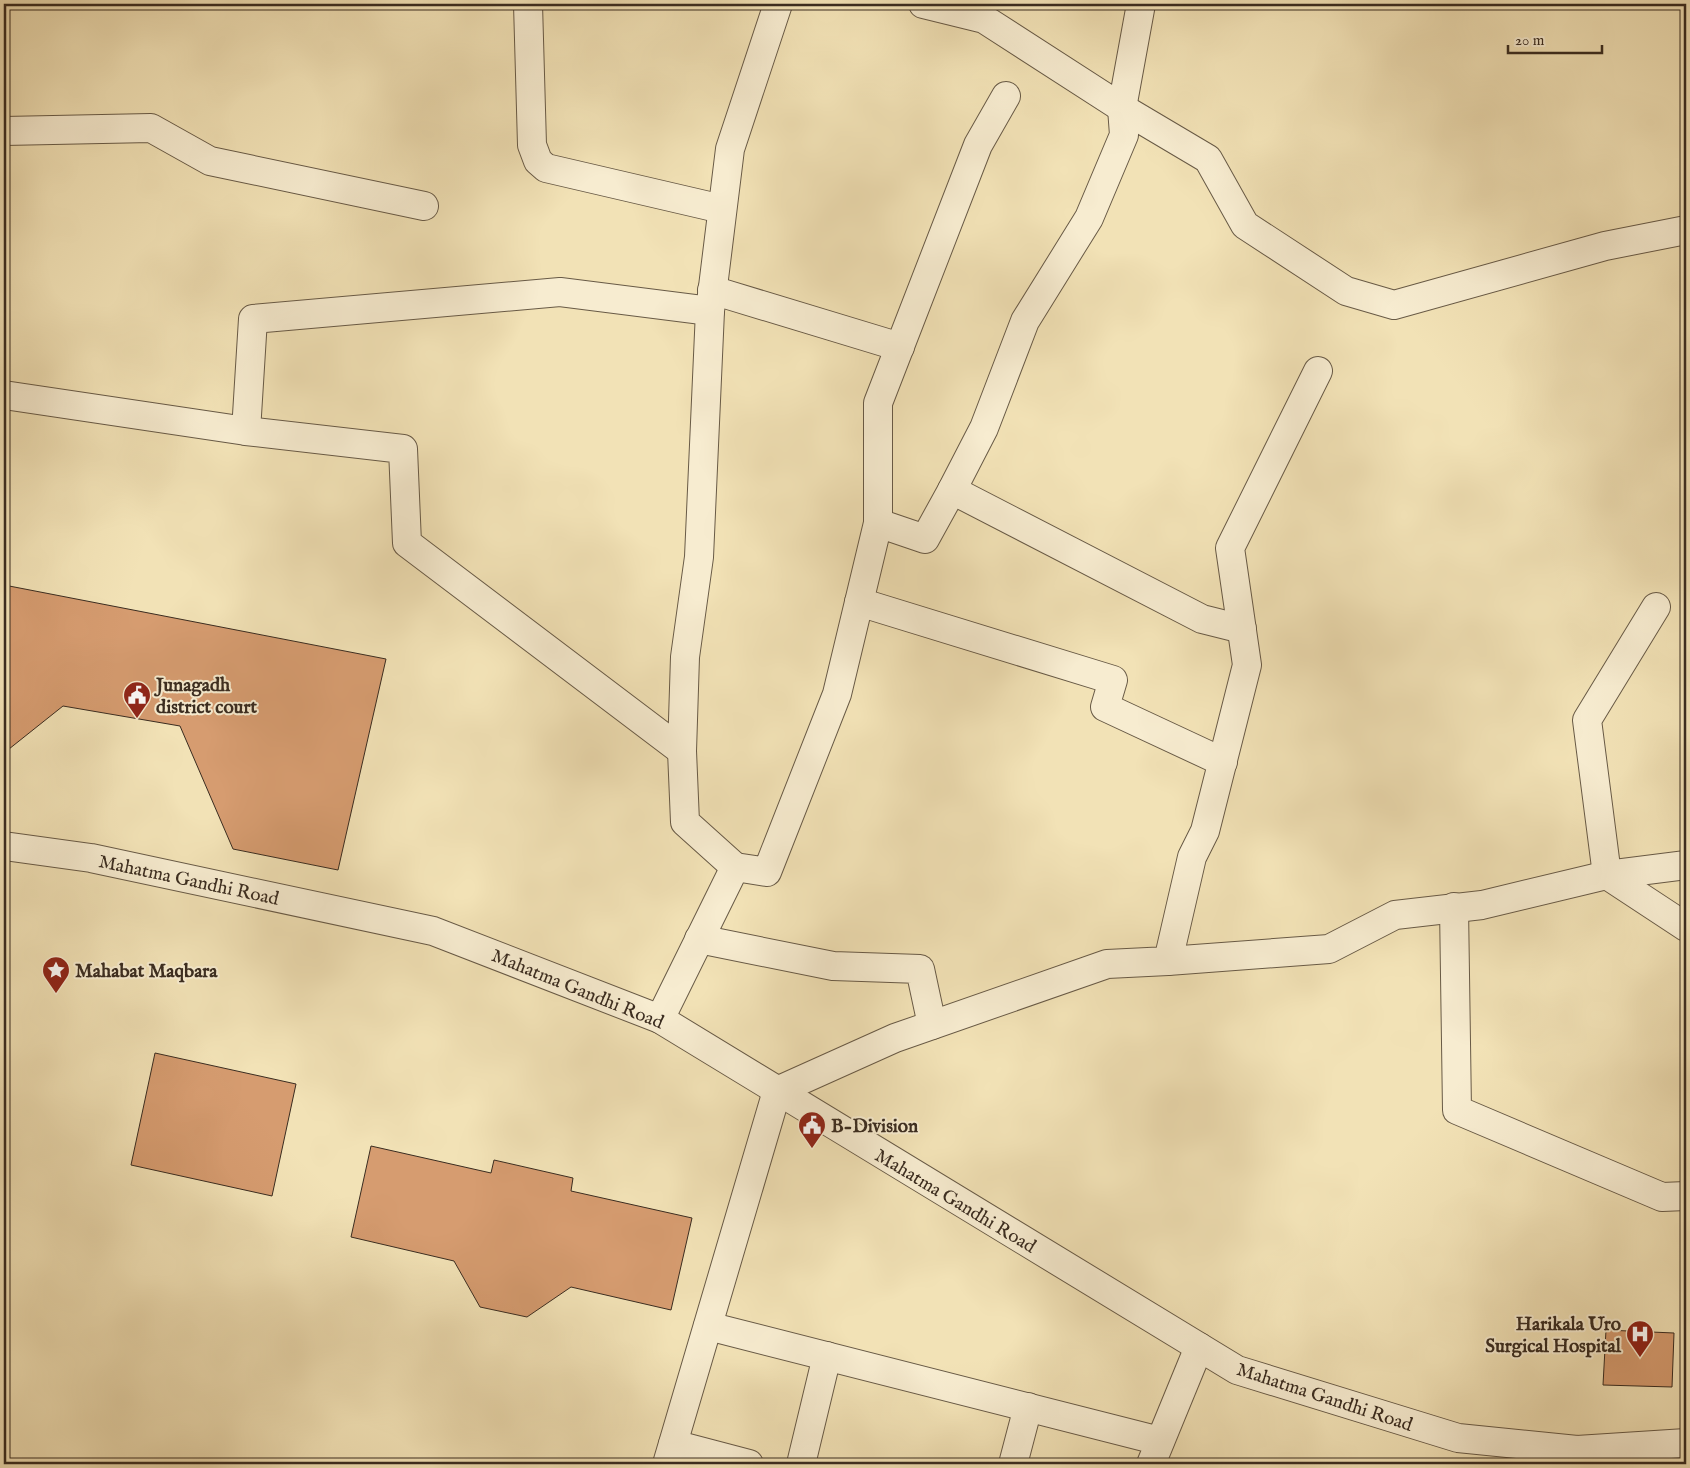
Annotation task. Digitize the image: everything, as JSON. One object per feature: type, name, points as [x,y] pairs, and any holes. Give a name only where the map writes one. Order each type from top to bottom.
[{"type":"street","points":[[528,4],[532,145],[538,161],[546,168],[722,209]]},
{"type":"street","points":[[778,4],[730,149],[711,300],[699,557],[685,657],[682,751],[684,822],[734,867],[767,872],[837,694],[878,523],[878,403],[978,145],[1006,96]]},
{"type":"street","points":[[922,4],[984,19],[1122,108],[1208,159],[1245,225],[1346,291],[1394,305],[1605,246],[1686,230]]},
{"type":"street","points":[[878,523],[925,539],[984,428],[1026,321],[1089,218],[1124,135],[1122,108],[1141,4]]},
{"type":"street","points":[[4,131],[150,128],[210,161],[424,206]]},
{"type":"street","points":[[246,431],[253,319],[560,292],[711,300],[900,346]]},
{"type":"street","points":[[1168,961],[1192,857],[1205,831],[1247,665],[1230,548],[1318,371]]},
{"type":"street","points":[[4,394],[246,431],[403,449],[407,543],[682,751]]},
{"type":"street","points":[[952,490],[1202,619],[1242,629]]},
{"type":"street","points":[[859,602],[1113,680],[1105,708],[1223,762]]},
{"type":"street","points":[[1656,607],[1588,720],[1607,875],[1686,927]]},
{"type":"street","name":"Mahatma Gandhi Road","points":[[4,846],[91,858],[433,931],[660,1018],[1237,1370],[1458,1438],[1577,1450],[1686,1443]]},
{"type":"street","points":[[749,1464],[670,1454],[777,1091],[895,1038],[1107,964],[1329,949],[1395,915],[1482,904],[1607,875],[1686,865]]},
{"type":"street","points":[[660,1018],[734,867]]},
{"type":"street","points":[[1454,908],[1457,1110],[1662,1196],[1686,1196]]},
{"type":"street","points":[[699,939],[833,966],[920,969],[932,1025]]},
{"type":"street","points":[[708,1326],[1028,1407],[1156,1453],[1199,1347]]},
{"type":"street","points":[[802,1464],[827,1356]]},
{"type":"street","points":[[1013,1464],[1028,1407]]},
{"type":"building","points":[[4,585],[386,659],[338,870],[233,849],[180,726],[63,706],[4,753]]},
{"type":"building","points":[[155,1053],[296,1084],[272,1196],[131,1165]]},
{"type":"building","points":[[371,1146],[491,1173],[494,1160],[573,1178],[571,1191],[692,1218],[671,1310],[571,1287],[527,1317],[480,1307],[454,1261],[351,1237]]},
{"type":"building","points":[[1606,1330],[1674,1333],[1672,1387],[1603,1385]]},
{"type":"place","name":"Junagadh district court","points":[[137,719]]},
{"type":"place","name":"Mahabat Maqbara","points":[[56,994]]},
{"type":"place","name":"B-Division","points":[[812,1149]]},
{"type":"place","name":"Harikala Uro Surgical Hospital","points":[[1640,1358]]}]
